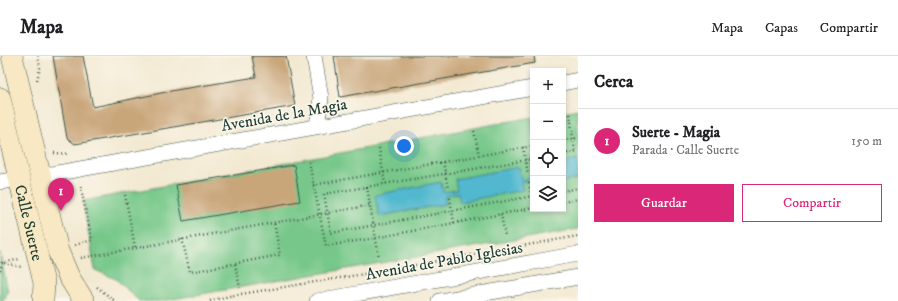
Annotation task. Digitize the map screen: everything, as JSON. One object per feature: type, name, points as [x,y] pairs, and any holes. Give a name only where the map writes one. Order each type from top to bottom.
[{"type":"main road","name":"Calle Suerte","points":[[12,56],[58,251],[69,277],[84,301]]},
{"type":"main road","name":"Calle Suerte","points":[[0,98],[10,181],[44,283],[43,301]]},
{"type":"street","points":[[314,56],[321,98],[317,126]]},
{"type":"street","points":[[566,82],[578,80]]},
{"type":"street","name":"Avenida de la Magia","points":[[41,176],[530,89]]},
{"type":"street","name":"Avenida de Pablo Iglesias","points":[[317,301],[578,254]]},
{"type":"street","points":[[440,301],[578,277]]},
{"type":"path","points":[[566,153],[577,151],[570,114]]},
{"type":"path","points":[[474,131],[479,155]]},
{"type":"path","points":[[566,139],[578,138]]},
{"type":"path","points":[[313,185],[530,147]]},
{"type":"path","points":[[379,148],[385,184]]},
{"type":"path","points":[[523,148],[528,174]]},
{"type":"path","points":[[530,159],[324,194],[331,233],[530,196]]},
{"type":"path","points":[[309,162],[326,246],[530,209]]},
{"type":"path","points":[[443,162],[448,188]]},
{"type":"path","points":[[529,183],[530,187]]},
{"type":"path","points":[[367,187],[379,258]]},
{"type":"path","points":[[566,190],[578,188]]},
{"type":"path","points":[[125,195],[134,247]]},
{"type":"path","points":[[450,198],[454,223]]},
{"type":"path","points":[[566,201],[578,199]]},
{"type":"path","points":[[79,258],[274,222],[371,206]]},
{"type":"path","points":[[501,214],[505,236]]},
{"type":"path","points":[[182,239],[190,272],[235,264],[280,255],[274,222]]},
{"type":"path","points":[[210,301],[229,296],[578,236]]},
{"type":"path","points":[[0,264],[10,264],[22,267]]},
{"type":"path","points":[[235,264],[240,288]]},
{"type":"green space","points":[[578,109],[578,229],[161,301],[139,301],[116,279],[95,270],[83,201],[530,118],[530,212],[566,212],[566,111]]},
{"type":"green space","points":[[0,253],[8,292],[3,301],[0,301]]},
{"type":"water","points":[[578,159],[578,179],[566,181],[566,161]]},
{"type":"water","points":[[519,167],[521,179],[530,178],[530,180],[521,182],[523,190],[460,202],[458,193],[445,196],[446,204],[379,216],[375,195],[441,182],[443,192],[457,190],[455,179]]},
{"type":"building","points":[[53,56],[83,56],[93,107],[176,90],[256,77],[252,56],[286,56],[295,106],[75,144],[67,138]]},
{"type":"building","points":[[334,56],[534,56],[535,63],[340,97]]},
{"type":"building","points":[[294,165],[300,201],[183,221],[176,185]]},
{"type":"place","name":"Suerte - Magia","points":[[61,211]]}]
